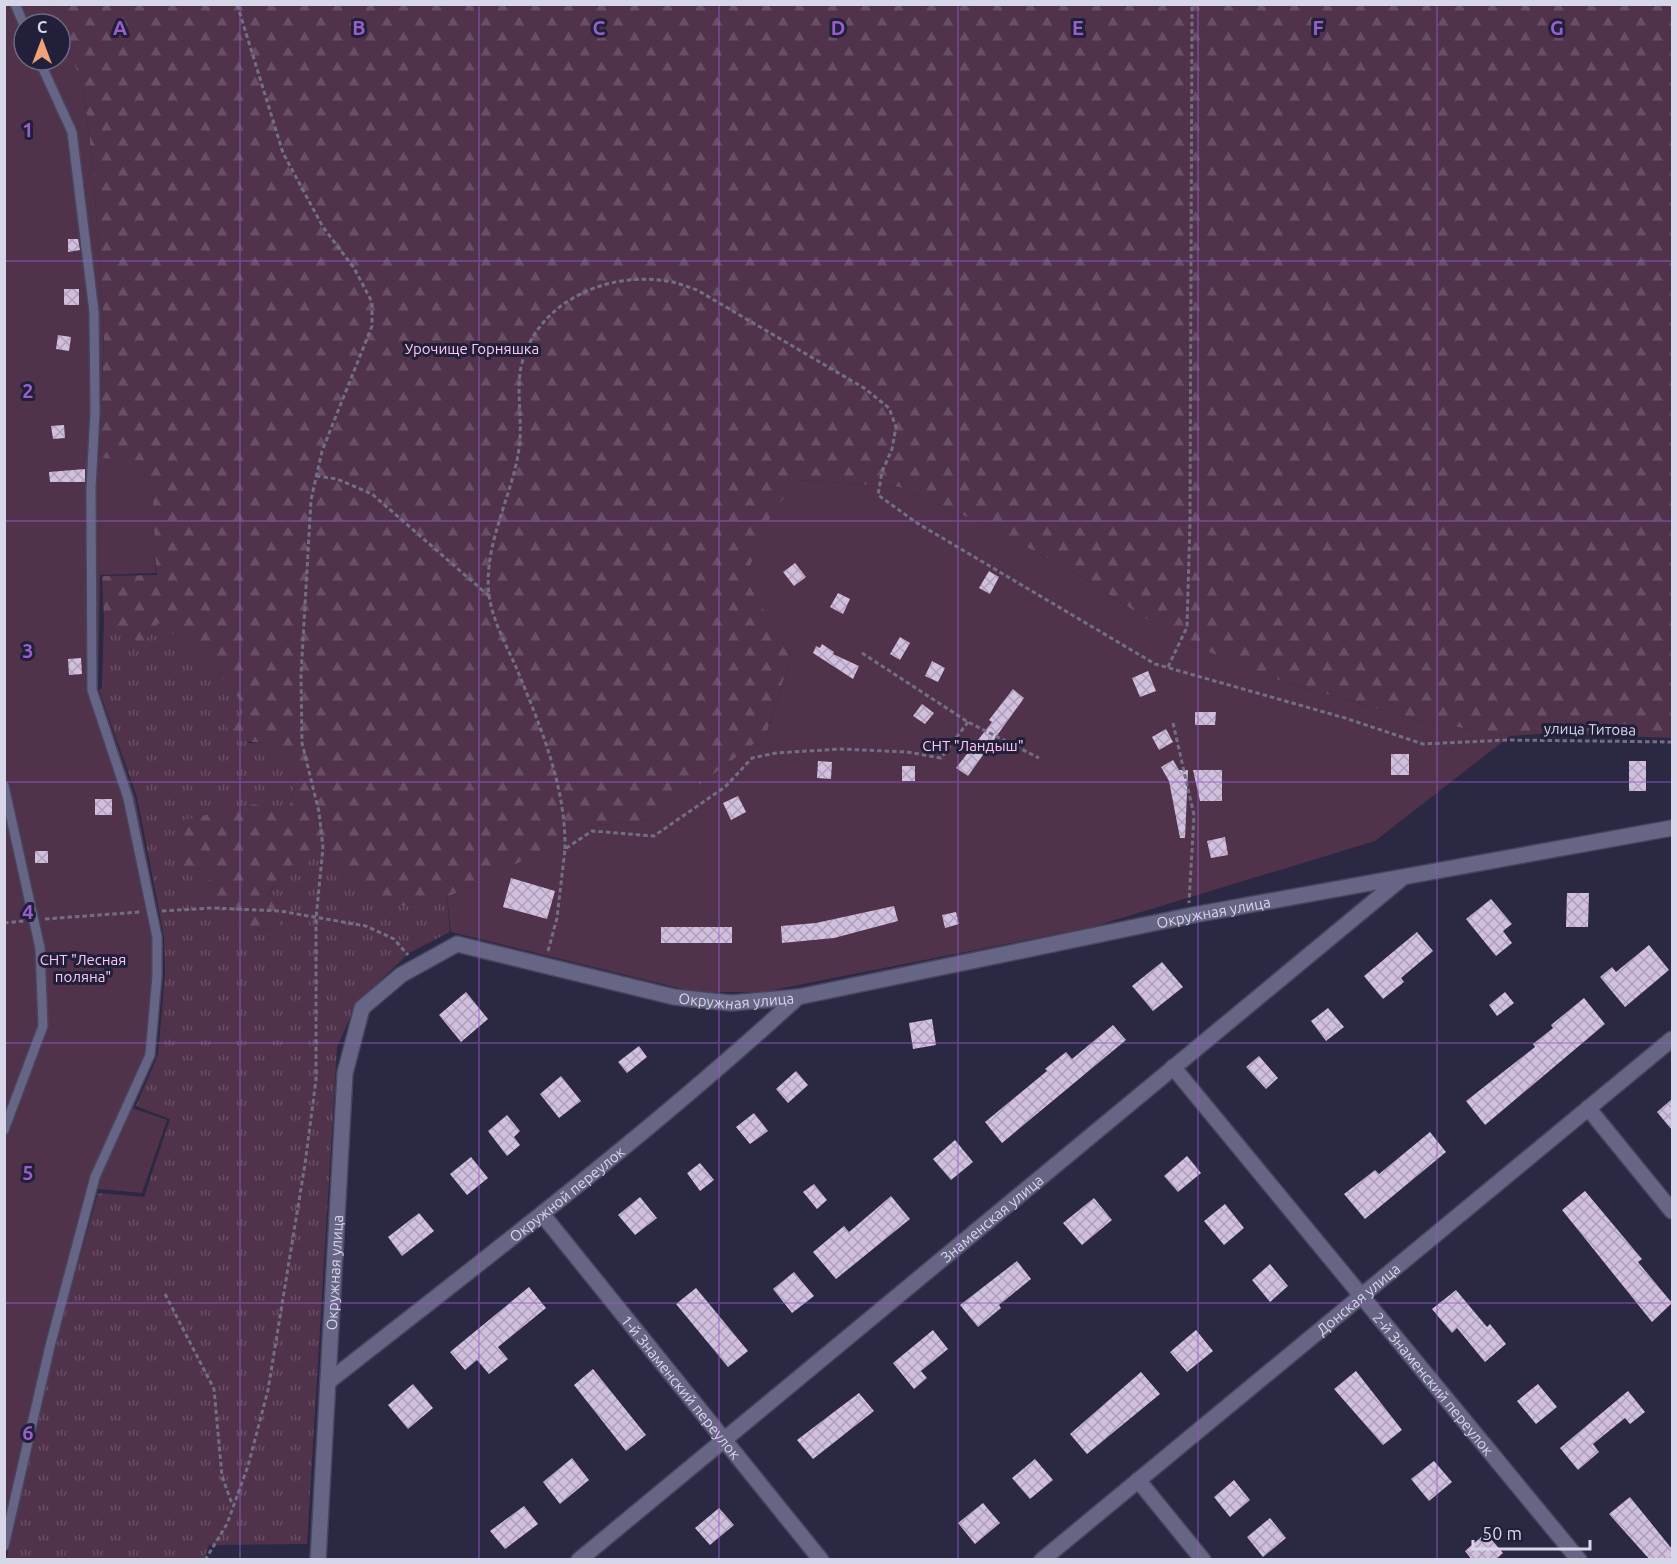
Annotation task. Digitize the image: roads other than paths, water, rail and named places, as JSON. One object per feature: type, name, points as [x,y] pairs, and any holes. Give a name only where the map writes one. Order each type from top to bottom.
[{"type":"street","name":"Окружная улица","points":[[318,1560],[345,1073],[362,1008],[401,975],[457,944],[674,997],[731,1003],[798,997],[1188,916],[1672,828]]},
{"type":"street","name":"Знаменская улица","points":[[579,1560],[1404,876]]},
{"type":"street","name":"Окружной переулок","points":[[328,1382],[542,1214],[758,1034],[798,997]]},
{"type":"street","name":"Донская улица","points":[[1042,1560],[1672,1039]]},
{"type":"street","name":"2-й Знаменский переулок","points":[[1173,1067],[1579,1560]]},
{"type":"street","points":[[1588,1108],[1672,1211]]},
{"type":"street","name":"1-й Знаменский переулок","points":[[542,1214],[821,1560]]},
{"type":"street","points":[[1138,1480],[1203,1560]]},
{"type":"lane","points":[[4,1546],[50,1346],[95,1177],[150,1054],[157,976],[157,937],[128,798],[92,690],[91,488],[95,411],[94,312],[72,132],[44,72]]},
{"type":"lane","points":[[4,786],[40,948],[43,1026],[4,1130]]},
{"type":"park label","name":"Урочище Горняшка","points":[[472,348]]},
{"type":"park label","name":"СНТ \"Ландыш\"","points":[[973,745]]},
{"type":"park label","name":"СНТ \"Лесная поляна\"","points":[[83,968]]}]
